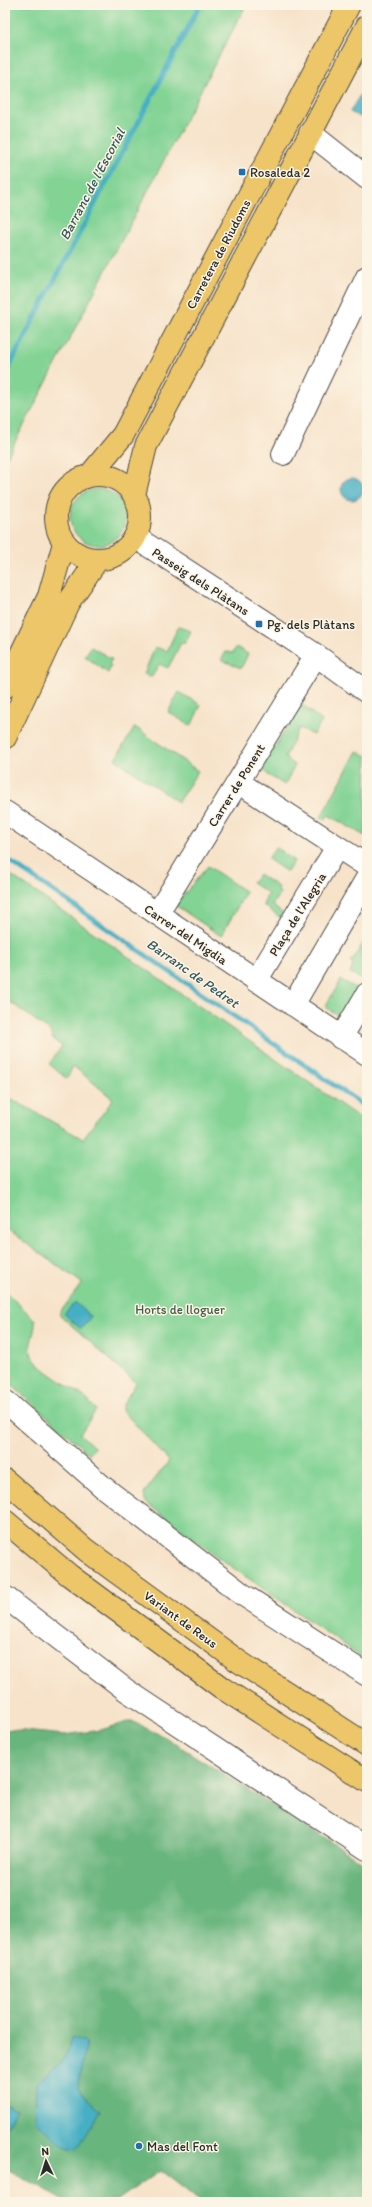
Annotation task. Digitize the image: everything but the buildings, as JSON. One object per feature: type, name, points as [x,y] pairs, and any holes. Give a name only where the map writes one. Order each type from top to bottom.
[{"type":"main road","name":"Carretera de Riudoms","points":[[90,475],[123,435],[349,5]]},
{"type":"main road","name":"Carretera de Riudoms","points":[[134,495],[146,446],[367,26]]},
{"type":"main road","points":[[90,475],[112,477],[124,484],[134,495],[140,509],[139,524],[134,537],[122,551],[113,556],[98,559],[78,554],[64,543],[57,528],[55,514],[59,499],[67,487],[76,480],[90,475]]},
{"type":"main road","points":[[5,687],[49,596],[64,543]]},
{"type":"main road","points":[[5,738],[68,603],[98,559]]},
{"type":"main road","name":"Variant de Reus","points":[[5,1480],[86,1550],[238,1661],[367,1745]]},
{"type":"main road","points":[[5,1521],[69,1576],[222,1688],[367,1781]]},
{"type":"street","points":[[310,133],[367,178]]},
{"type":"street","points":[[283,454],[367,277]]},
{"type":"street","name":"Passeig dels Plàtans","points":[[134,537],[316,655],[367,692]]},
{"type":"street","name":"Carrer de Ponent","points":[[157,914],[316,655]]},
{"type":"street","points":[[238,782],[367,866]]},
{"type":"street","name":"Carrer del Migdia","points":[[5,812],[367,1054]]},
{"type":"street","name":"Plaça de l'Alegria","points":[[256,981],[338,847]]},
{"type":"street","points":[[292,1005],[367,878]]},
{"type":"street","points":[[342,1038],[367,994]]},
{"type":"street","points":[[5,1401],[103,1487],[236,1589],[367,1675]]},
{"type":"street","points":[[5,1597],[126,1690],[367,1849]]},
{"type":"green space","points":[[5,5],[246,5],[5,461]]},
{"type":"green space","points":[[98,489],[109,491],[118,497],[124,506],[126,517],[124,528],[118,537],[109,543],[98,545],[87,543],[78,537],[72,528],[70,517],[72,506],[78,497],[87,491]]},
{"type":"green space","points":[[178,627],[191,631],[185,643],[181,643],[168,668],[159,664],[152,677],[144,674],[155,647],[167,651]]},
{"type":"green space","points":[[91,647],[112,659],[109,664],[111,666],[108,673],[85,656]]},
{"type":"green space","points":[[236,647],[248,654],[241,668],[221,660],[226,652],[233,653]]},
{"type":"green space","points":[[179,692],[201,705],[191,726],[168,712]]},
{"type":"green space","points":[[301,704],[322,721],[313,735],[299,728],[285,758],[295,765],[285,785],[268,775],[262,768]]},
{"type":"green space","points":[[135,727],[198,771],[178,802],[115,759]]},
{"type":"green space","points":[[357,751],[367,756],[365,836],[328,815],[325,820],[321,817]]},
{"type":"green space","points":[[276,847],[294,861],[287,872],[268,859]]},
{"type":"green space","points":[[208,866],[246,892],[221,936],[175,905]]},
{"type":"green space","name":"Horts de lloguer","points":[[5,871],[367,1123],[367,1661],[219,1558],[145,1502],[144,1493],[169,1461],[122,1410],[122,1406],[136,1383],[59,1314],[82,1283],[5,1228],[5,1100],[10,1098],[83,1139],[113,1099],[73,1066],[67,1079],[49,1064],[62,1046],[52,1039],[51,1032],[5,998]]},
{"type":"green space","points":[[259,874],[278,887],[277,889],[280,893],[272,905],[288,918],[286,922],[263,905],[268,893],[252,883]]},
{"type":"green space","points":[[364,942],[367,944],[366,982],[350,973],[353,966],[350,960],[352,961]]},
{"type":"green space","points":[[341,980],[360,990],[342,1018],[325,1007]]},
{"type":"green space","points":[[5,1291],[35,1320],[30,1349],[34,1358],[46,1370],[87,1399],[96,1410],[80,1434],[95,1448],[89,1454],[5,1379]]},
{"type":"green space","points":[[127,1722],[133,1722],[165,1737],[367,1865],[367,2202],[201,2202],[160,2170],[118,2200],[69,2202],[5,2168],[5,1729],[64,1735],[101,1730]]},
{"type":"water","points":[[361,93],[367,96],[367,104],[360,117],[350,112]]},
{"type":"water","points":[[352,478],[360,481],[363,489],[360,497],[352,500],[344,497],[341,489],[344,481]]},
{"type":"water","points":[[75,1302],[91,1317],[81,1329],[64,1314]]},
{"type":"water","points":[[73,2037],[86,2042],[78,2090],[101,2111],[78,2148],[68,2149],[35,2122],[36,2083],[61,2063]]},
{"type":"water","points":[[5,2104],[16,2109],[5,2129]]},
{"type":"waterway","name":"Barranc de l'Escorial","points":[[5,374],[200,5]]},
{"type":"waterway","name":"Barranc de Pedret","points":[[5,858],[367,1108]]},
{"type":"place","name":"Rosaleda 2","points":[[242,172]]},
{"type":"place","name":"Pg. dels Plàtans","points":[[259,624]]},
{"type":"place","name":"Mas del Font","points":[[139,2146]]}]
